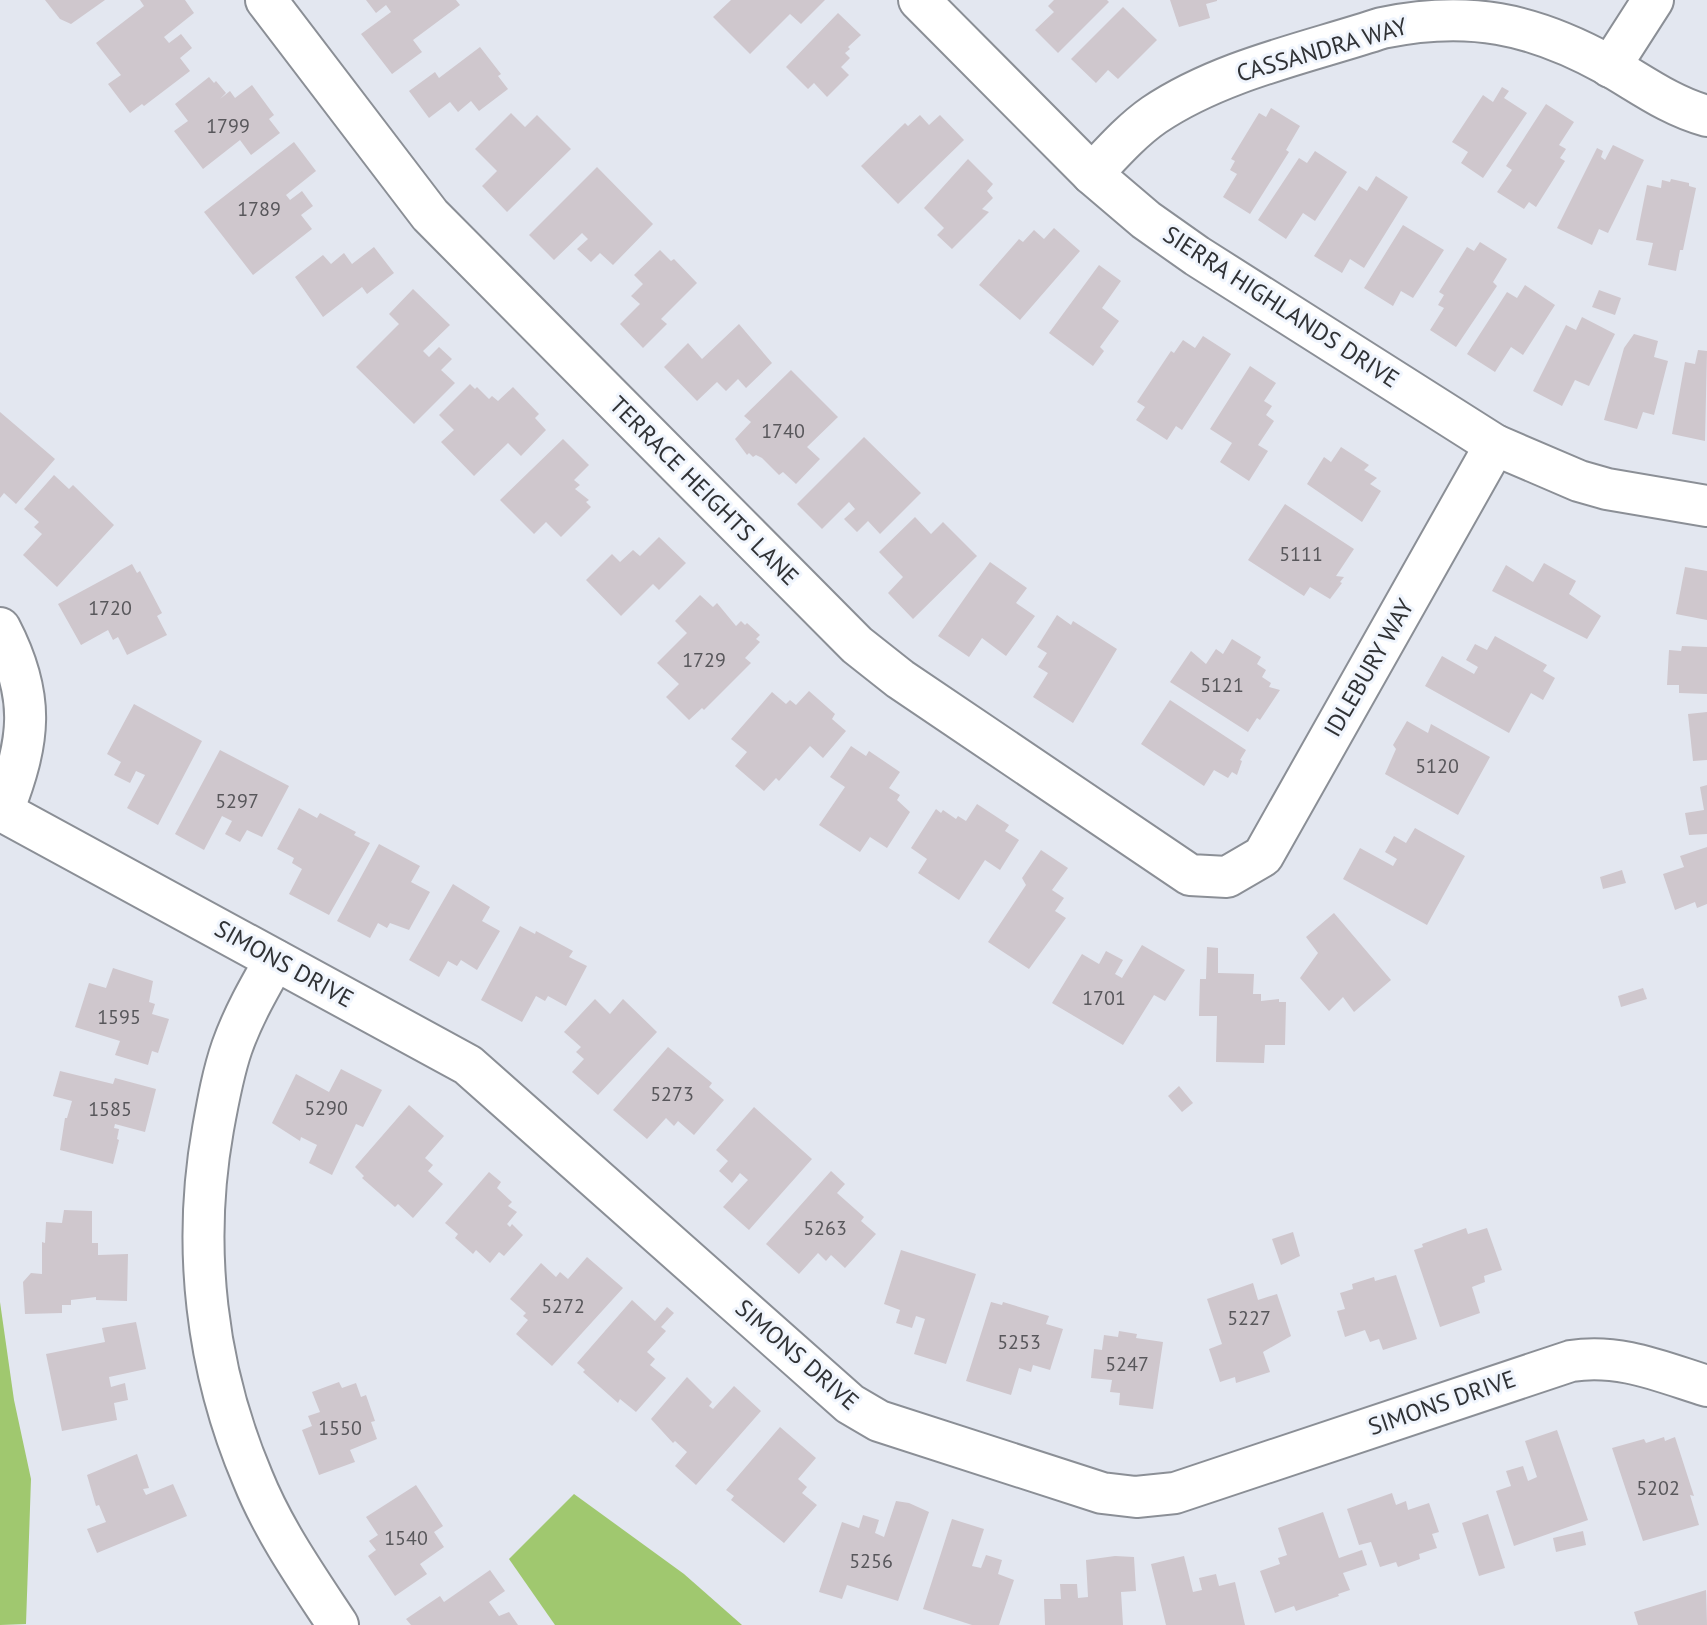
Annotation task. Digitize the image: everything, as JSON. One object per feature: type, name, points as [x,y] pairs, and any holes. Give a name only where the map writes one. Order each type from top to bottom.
[{"type":"street","name":"TERRACE HEIGHTS LANE","points":[[266,0],[430,215],[857,645],[900,679],[1190,875],[1227,877]]},
{"type":"street","name":"SIERRA HIGHLANDS DRIVE","points":[[919,0],[1092,174],[1146,220],[1197,256],[1495,445],[1579,481],[1607,489],[1707,506]]},
{"type":"street","points":[[1610,67],[1653,0]]},
{"type":"street","name":"CASSANDRA WAY","points":[[1092,174],[1151,117],[1187,96],[1227,78],[1382,28],[1407,23],[1458,20],[1508,25],[1551,36],[1670,102],[1707,116]]},
{"type":"street","name":"IDLEBURY WAY","points":[[1227,877],[1263,856],[1495,445]]},
{"type":"street","points":[[0,628],[13,653],[23,690],[26,728],[20,766],[1,810]]},
{"type":"street","name":"SIMONS DRIVE","points":[[1,810],[468,1065],[863,1413],[1102,1493],[1136,1497],[1175,1493],[1571,1361],[1588,1358],[1623,1360],[1707,1386]]},
{"type":"street","points":[[275,960],[248,1008],[223,1076],[205,1181],[205,1279],[213,1349],[229,1416],[253,1480],[285,1544],[338,1625]]},
{"type":"green space","points":[[0,1302],[14,1400],[31,1479],[26,1624],[0,1625]]},
{"type":"green space","points":[[574,1494],[684,1574],[742,1625],[555,1625],[509,1559]]},
{"type":"building","points":[[45,0],[105,0],[71,24],[60,19]]},
{"type":"building","points":[[140,0],[185,0],[194,13],[164,37],[169,43],[181,34],[192,48],[180,58],[190,71],[130,113],[108,84],[121,75],[96,43],[144,6]]},
{"type":"building","points":[[366,0],[456,0],[460,5],[413,40],[422,52],[392,74],[361,34],[391,12],[386,5],[376,13]]},
{"type":"building","points":[[731,0],[825,0],[801,24],[790,14],[750,54],[713,17]]},
{"type":"building","points":[[1054,0],[1109,2],[1058,53],[1035,30],[1054,12],[1048,6]]},
{"type":"building","points":[[1170,0],[1217,1],[1206,4],[1210,18],[1179,27]]},
{"type":"building","points":[[1123,7],[1157,40],[1118,79],[1108,70],[1096,83],[1071,59]]},
{"type":"building","points":[[838,13],[861,35],[845,53],[850,58],[841,67],[849,75],[827,97],[814,83],[808,89],[786,67]]},
{"type":"building","points":[[480,47],[501,74],[498,76],[508,89],[479,111],[471,101],[458,112],[450,102],[429,118],[409,91],[435,72],[439,78]]},
{"type":"building","points":[[209,77],[226,93],[220,99],[230,91],[235,98],[252,85],[274,115],[269,119],[280,133],[251,155],[240,140],[203,169],[174,131],[188,121],[175,104]]},
{"type":"building","points":[[1502,87],[1509,91],[1504,98],[1527,113],[1483,178],[1461,163],[1468,152],[1452,142],[1483,95],[1493,102]]},
{"type":"building","points":[[1546,104],[1574,122],[1559,145],[1566,149],[1560,158],[1565,161],[1536,207],[1529,202],[1524,209],[1497,192],[1512,170],[1506,166]]},
{"type":"building","points":[[1271,108],[1300,126],[1286,150],[1289,152],[1250,214],[1223,197],[1237,174],[1230,170],[1235,161],[1231,159],[1259,113],[1266,117]]},
{"type":"building","points":[[511,113],[525,127],[537,115],[571,149],[507,212],[482,186],[497,171],[475,149]]},
{"type":"building","points":[[920,115],[929,125],[940,115],[964,140],[898,204],[861,166],[905,123],[908,126]]},
{"type":"building","points":[[294,142],[316,171],[286,195],[290,200],[302,191],[313,206],[301,215],[312,229],[253,275],[204,212]]},
{"type":"building","points":[[1613,145],[1644,160],[1608,233],[1599,229],[1592,245],[1557,228],[1597,148],[1603,151],[1601,157],[1605,160]]},
{"type":"building","points":[[1315,151],[1347,172],[1315,221],[1303,213],[1286,239],[1258,220],[1299,158],[1307,163]]},
{"type":"building","points":[[968,159],[993,184],[987,191],[993,198],[982,209],[989,212],[952,249],[937,235],[944,228],[924,208]]},
{"type":"building","points":[[597,167],[653,224],[613,265],[600,253],[591,262],[577,249],[588,239],[582,233],[554,260],[529,235]]},
{"type":"building","points":[[1376,176],[1408,197],[1364,268],[1350,259],[1342,273],[1314,256],[1359,186],[1367,191]]},
{"type":"building","points":[[1671,179],[1696,188],[1676,271],[1648,265],[1653,243],[1636,240],[1647,185],[1661,188],[1662,180],[1670,182]]},
{"type":"building","points":[[1403,225],[1444,250],[1413,298],[1401,291],[1393,306],[1364,288]]},
{"type":"building","points":[[1054,228],[1080,251],[1020,320],[979,285],[1019,239],[1023,242],[1034,230],[1044,239]]},
{"type":"building","points":[[1480,242],[1507,259],[1493,282],[1497,286],[1456,347],[1430,330],[1444,308],[1438,305],[1444,295],[1439,292],[1467,247],[1474,251]]},
{"type":"building","points":[[374,247],[394,273],[367,294],[362,287],[323,317],[295,277],[323,255],[331,264],[344,253],[352,264]]},
{"type":"building","points":[[660,250],[671,261],[674,259],[697,283],[661,319],[667,324],[643,348],[620,324],[640,304],[631,296],[643,284],[634,275]]},
{"type":"building","points":[[1099,265],[1121,281],[1102,308],[1119,321],[1100,347],[1104,351],[1093,366],[1049,333]]},
{"type":"building","points":[[1525,285],[1555,305],[1523,355],[1511,347],[1495,372],[1467,354],[1507,292],[1517,298]]},
{"type":"building","points":[[413,289],[450,325],[423,351],[429,357],[439,347],[452,359],[441,370],[455,383],[414,424],[356,367],[399,324],[389,314]]},
{"type":"building","points":[[1599,290],[1621,298],[1615,315],[1592,307]]},
{"type":"building","points":[[1582,317],[1615,334],[1589,386],[1575,380],[1562,406],[1533,391],[1566,325],[1576,330]]},
{"type":"building","points":[[739,324],[772,363],[746,388],[738,379],[726,391],[717,382],[697,401],[664,367],[688,343],[702,359]]},
{"type":"building","points":[[1634,334],[1658,341],[1654,357],[1668,361],[1654,415],[1643,412],[1637,429],[1604,420],[1624,348]]},
{"type":"building","points":[[1203,336],[1231,354],[1182,430],[1176,426],[1167,440],[1136,420],[1145,407],[1137,402],[1171,351],[1174,353],[1183,340],[1195,348]]},
{"type":"building","points":[[1698,350],[1707,351],[1705,441],[1672,434],[1685,362],[1695,364]]},
{"type":"building","points":[[1250,366],[1276,383],[1264,401],[1272,406],[1266,415],[1274,421],[1258,445],[1268,451],[1249,481],[1220,462],[1232,443],[1210,429]]},
{"type":"building","points":[[791,370],[838,417],[807,447],[820,459],[796,484],[783,472],[779,475],[762,458],[747,455],[735,439],[751,422],[744,416]]},
{"type":"building","points":[[470,384],[489,399],[492,396],[498,401],[513,387],[539,414],[535,418],[546,430],[521,456],[508,443],[474,476],[441,442],[454,430],[439,415]]},
{"type":"building","points":[[0,412],[55,459],[16,504],[4,493],[0,498]]},
{"type":"building","points":[[864,437],[921,493],[880,534],[868,521],[857,532],[844,519],[855,509],[849,502],[822,529],[797,504]]},
{"type":"building","points":[[563,439],[589,465],[574,480],[580,485],[575,489],[589,500],[586,502],[591,507],[561,537],[546,522],[534,534],[500,500]]},
{"type":"building","points":[[1341,447],[1369,465],[1364,470],[1377,478],[1370,484],[1381,491],[1362,522],[1307,484],[1324,457],[1331,462]]},
{"type":"building","points":[[54,475],[69,489],[73,485],[114,525],[57,587],[23,555],[42,534],[34,527],[39,522],[24,509]]},
{"type":"building","points":[[1285,504],[1354,549],[1336,576],[1344,577],[1330,599],[1310,587],[1304,596],[1248,560]]},
{"type":"building","points":[[915,517],[931,534],[943,522],[977,556],[913,619],[888,593],[903,577],[879,552]]},
{"type":"building","points":[[659,537],[686,563],[659,590],[653,584],[621,616],[586,580],[612,554],[620,562],[633,550],[640,556]]},
{"type":"building","points":[[990,562],[1027,588],[1016,603],[1035,616],[1006,656],[982,638],[969,657],[938,636]]},
{"type":"building","points":[[1544,563],[1576,581],[1569,594],[1601,616],[1587,639],[1492,591],[1506,565],[1533,582]]},
{"type":"building","points":[[132,564],[137,573],[140,571],[162,613],[157,616],[167,635],[127,655],[118,637],[113,640],[108,630],[81,645],[58,604]]},
{"type":"building","points":[[1685,567],[1707,571],[1707,620],[1676,614]]},
{"type":"building","points":[[700,595],[713,607],[717,603],[736,626],[741,621],[745,625],[747,623],[760,635],[756,639],[760,642],[745,658],[751,663],[704,710],[702,708],[689,720],[666,697],[679,684],[657,663],[687,633],[675,621]]},
{"type":"building","points":[[1057,615],[1071,625],[1073,621],[1117,649],[1073,723],[1033,697],[1048,673],[1038,667],[1047,653],[1037,647]]},
{"type":"building","points":[[1495,636],[1547,665],[1543,671],[1555,678],[1543,700],[1531,693],[1509,733],[1425,686],[1442,656],[1474,674],[1478,667],[1466,660],[1475,644],[1487,650]]},
{"type":"building","points":[[1232,639],[1261,657],[1257,664],[1266,670],[1262,677],[1271,683],[1269,687],[1280,690],[1248,732],[1170,682],[1191,651],[1206,664],[1216,649],[1223,654]]},
{"type":"building","points":[[1682,646],[1707,647],[1707,694],[1679,693],[1679,685],[1667,685],[1669,650],[1681,651]]},
{"type":"building","points":[[809,691],[835,714],[832,719],[846,731],[823,758],[810,746],[779,781],[776,778],[764,791],[735,766],[747,752],[731,739],[772,692],[786,704],[790,700],[796,705]]},
{"type":"building","points":[[1170,700],[1246,750],[1237,775],[1232,772],[1228,778],[1214,770],[1204,786],[1141,744]]},
{"type":"building","points":[[134,704],[202,741],[158,825],[127,808],[145,775],[136,771],[130,783],[114,775],[121,762],[107,754]]},
{"type":"building","points":[[1707,712],[1707,760],[1693,761],[1688,714]]},
{"type":"building","points":[[1407,721],[1428,733],[1431,724],[1490,757],[1458,815],[1385,774],[1396,749],[1393,745]]},
{"type":"building","points":[[851,746],[866,756],[869,751],[900,772],[889,788],[900,795],[897,800],[910,812],[887,848],[870,837],[860,852],[819,825],[845,787],[830,777]]},
{"type":"building","points":[[220,750],[289,786],[262,837],[247,830],[240,842],[225,834],[232,821],[222,816],[204,850],[175,834]]},
{"type":"building","points":[[1707,785],[1707,834],[1689,835],[1685,813],[1704,810],[1700,787]]},
{"type":"building","points":[[977,804],[1009,825],[1005,831],[1019,840],[1000,870],[985,860],[959,900],[918,873],[927,859],[911,848],[936,809],[966,821]]},
{"type":"building","points":[[299,808],[317,818],[320,813],[370,843],[329,915],[289,894],[302,869],[292,863],[294,858],[277,849]]},
{"type":"building","points":[[1415,828],[1465,856],[1427,925],[1343,879],[1360,848],[1393,866],[1397,859],[1385,852],[1394,836],[1406,843]]},
{"type":"building","points":[[379,844],[420,866],[411,882],[430,892],[409,930],[390,923],[387,928],[378,923],[370,938],[337,921]]},
{"type":"building","points":[[1707,847],[1707,904],[1697,908],[1695,902],[1675,910],[1663,874],[1684,867],[1680,856]]},
{"type":"building","points":[[1041,850],[1068,868],[1052,890],[1064,898],[1055,911],[1066,918],[1029,969],[988,942],[1026,885],[1022,878]]},
{"type":"building","points":[[1622,870],[1626,883],[1603,889],[1600,877]]},
{"type":"building","points":[[453,884],[490,907],[482,921],[500,931],[477,970],[461,960],[457,966],[448,961],[439,977],[409,960]]},
{"type":"building","points":[[1334,913],[1391,980],[1354,1012],[1343,997],[1329,1011],[1300,978],[1318,953],[1306,937]]},
{"type":"building","points":[[520,926],[573,951],[569,957],[587,966],[566,1006],[548,996],[545,1001],[536,996],[522,1022],[481,1000]]},
{"type":"building","points":[[1142,945],[1185,970],[1165,1001],[1154,995],[1123,1045],[1052,1003],[1082,954],[1099,964],[1106,951],[1123,960],[1115,974],[1122,978]]},
{"type":"building","points":[[1207,947],[1218,948],[1218,973],[1254,974],[1253,994],[1261,994],[1261,1001],[1279,999],[1279,1002],[1286,1002],[1285,1045],[1265,1045],[1264,1063],[1216,1062],[1217,1016],[1199,1016],[1200,979],[1206,979]]},
{"type":"building","points":[[113,968],[153,981],[149,1002],[155,1004],[152,1014],[169,1019],[158,1053],[152,1051],[148,1065],[115,1055],[120,1041],[75,1027],[89,983],[106,988]]},
{"type":"building","points":[[1643,988],[1647,999],[1621,1007],[1618,996]]},
{"type":"building","points":[[595,999],[610,1014],[623,999],[657,1032],[598,1095],[572,1072],[584,1059],[576,1052],[581,1047],[564,1032]]},
{"type":"building","points":[[668,1047],[712,1083],[709,1087],[724,1100],[694,1135],[678,1121],[674,1126],[666,1118],[647,1139],[613,1110]]},
{"type":"building","points":[[341,1069],[382,1090],[363,1127],[356,1124],[332,1175],[309,1163],[317,1145],[301,1137],[300,1141],[272,1123],[296,1074],[329,1092]]},
{"type":"building","points":[[60,1071],[113,1084],[115,1078],[156,1089],[145,1132],[115,1124],[114,1128],[119,1129],[119,1140],[113,1164],[60,1150],[65,1118],[72,1101],[53,1096]]},
{"type":"building","points":[[1179,1086],[1193,1103],[1182,1112],[1168,1096]]},
{"type":"building","points":[[409,1105],[444,1136],[425,1158],[433,1165],[428,1171],[443,1184],[413,1218],[398,1204],[395,1207],[362,1178],[364,1176],[355,1167]]},
{"type":"building","points":[[754,1107],[812,1159],[749,1230],[723,1207],[748,1180],[740,1173],[732,1183],[719,1171],[728,1161],[716,1150]]},
{"type":"building","points":[[831,1171],[845,1184],[837,1193],[864,1217],[861,1221],[876,1234],[845,1268],[831,1255],[826,1261],[818,1253],[799,1274],[766,1244]]},
{"type":"building","points":[[489,1172],[501,1182],[497,1188],[512,1202],[508,1206],[517,1212],[507,1224],[510,1227],[512,1224],[523,1235],[504,1256],[499,1252],[490,1263],[476,1250],[473,1254],[455,1238],[458,1234],[445,1223]]},
{"type":"building","points":[[64,1210],[92,1211],[92,1243],[98,1243],[98,1255],[128,1254],[127,1301],[96,1300],[96,1297],[71,1300],[71,1305],[62,1305],[62,1313],[25,1314],[23,1282],[31,1273],[42,1274],[42,1242],[45,1243],[46,1222],[62,1223]]},
{"type":"building","points":[[1466,1228],[1468,1234],[1487,1228],[1502,1270],[1484,1276],[1485,1282],[1472,1287],[1480,1313],[1440,1327],[1414,1250],[1423,1247],[1422,1244]]},
{"type":"building","points":[[1293,1232],[1300,1256],[1281,1265],[1272,1239]]},
{"type":"building","points":[[901,1250],[976,1274],[946,1364],[914,1354],[925,1319],[916,1316],[912,1328],[896,1323],[900,1310],[884,1304]]},
{"type":"building","points":[[587,1257],[623,1288],[552,1366],[516,1334],[528,1320],[523,1316],[526,1313],[510,1299],[541,1263],[556,1277],[560,1272],[568,1279]]},
{"type":"building","points":[[1396,1275],[1417,1339],[1383,1350],[1379,1339],[1370,1342],[1365,1330],[1345,1337],[1337,1311],[1345,1309],[1340,1293],[1353,1289],[1352,1284],[1374,1277],[1375,1281]]},
{"type":"building","points":[[1253,1283],[1258,1300],[1277,1294],[1291,1336],[1263,1352],[1270,1372],[1236,1383],[1235,1377],[1220,1382],[1209,1349],[1222,1344],[1207,1299]]},
{"type":"building","points":[[632,1300],[655,1321],[667,1307],[674,1313],[661,1327],[666,1331],[647,1352],[655,1359],[650,1365],[666,1378],[636,1412],[620,1399],[618,1403],[577,1363]]},
{"type":"building","points":[[991,1302],[1002,1305],[1003,1302],[1049,1316],[1046,1324],[1063,1329],[1050,1370],[1033,1365],[1031,1372],[1019,1368],[1011,1395],[966,1381]]},
{"type":"building","points":[[136,1322],[146,1369],[109,1377],[111,1387],[125,1383],[128,1400],[114,1403],[117,1420],[62,1431],[46,1354],[105,1342],[102,1328]]},
{"type":"building","points":[[1119,1331],[1137,1334],[1136,1338],[1163,1342],[1153,1409],[1119,1405],[1120,1393],[1110,1392],[1112,1380],[1091,1378],[1094,1349],[1102,1350],[1104,1335],[1118,1337]]},
{"type":"building","points":[[687,1377],[712,1402],[709,1406],[713,1409],[734,1386],[761,1411],[696,1485],[675,1466],[687,1452],[675,1441],[673,1443],[651,1419]]},
{"type":"building","points":[[339,1382],[342,1388],[356,1383],[361,1397],[366,1395],[375,1421],[371,1422],[377,1439],[350,1450],[355,1462],[319,1475],[302,1430],[312,1426],[308,1416],[320,1412],[312,1392]]},
{"type":"building","points":[[780,1427],[816,1458],[798,1479],[807,1487],[802,1493],[817,1505],[784,1543],[731,1500],[734,1496],[726,1490]]},
{"type":"building","points":[[1557,1430],[1588,1520],[1514,1546],[1496,1491],[1511,1486],[1506,1471],[1523,1466],[1528,1481],[1537,1477],[1525,1441]]},
{"type":"building","points":[[1664,1437],[1665,1441],[1675,1437],[1694,1496],[1690,1495],[1699,1525],[1643,1541],[1612,1448]]},
{"type":"building","points":[[137,1454],[149,1488],[143,1489],[146,1495],[173,1484],[187,1516],[97,1553],[87,1529],[106,1522],[99,1505],[96,1506],[87,1475]]},
{"type":"building","points":[[416,1485],[443,1526],[434,1532],[444,1547],[420,1564],[427,1574],[395,1596],[368,1556],[376,1550],[369,1541],[378,1535],[366,1517]]},
{"type":"building","points":[[1392,1493],[1396,1505],[1406,1501],[1408,1510],[1429,1503],[1439,1532],[1432,1534],[1437,1548],[1419,1554],[1420,1559],[1398,1567],[1396,1562],[1380,1567],[1371,1542],[1359,1545],[1347,1509]]},
{"type":"building","points":[[896,1501],[929,1512],[898,1601],[847,1585],[842,1599],[819,1592],[842,1522],[859,1528],[863,1515],[879,1520],[875,1533],[884,1537]]},
{"type":"building","points":[[1323,1512],[1339,1558],[1362,1550],[1367,1565],[1343,1573],[1350,1590],[1339,1596],[1296,1611],[1294,1606],[1275,1613],[1260,1571],[1280,1564],[1278,1558],[1287,1555],[1278,1528]]},
{"type":"building","points":[[1488,1514],[1505,1568],[1479,1576],[1462,1523]]},
{"type":"building","points":[[952,1519],[984,1529],[972,1566],[981,1568],[986,1555],[1002,1560],[998,1574],[1014,1580],[999,1625],[972,1625],[923,1609]]},
{"type":"building","points":[[1583,1531],[1586,1545],[1556,1552],[1553,1538]]},
{"type":"building","points":[[1184,1556],[1193,1592],[1202,1590],[1199,1578],[1216,1574],[1219,1586],[1235,1582],[1245,1625],[1166,1625],[1151,1564]]},
{"type":"building","points":[[1134,1557],[1136,1591],[1121,1592],[1123,1625],[1045,1625],[1044,1599],[1061,1599],[1060,1584],[1077,1584],[1078,1598],[1088,1597],[1086,1560]]},
{"type":"building","points":[[490,1570],[505,1591],[489,1602],[499,1616],[509,1612],[518,1625],[411,1625],[406,1619],[440,1596],[444,1602]]},
{"type":"building","points":[[1706,1590],[1707,1625],[1638,1625],[1634,1612]]}]
